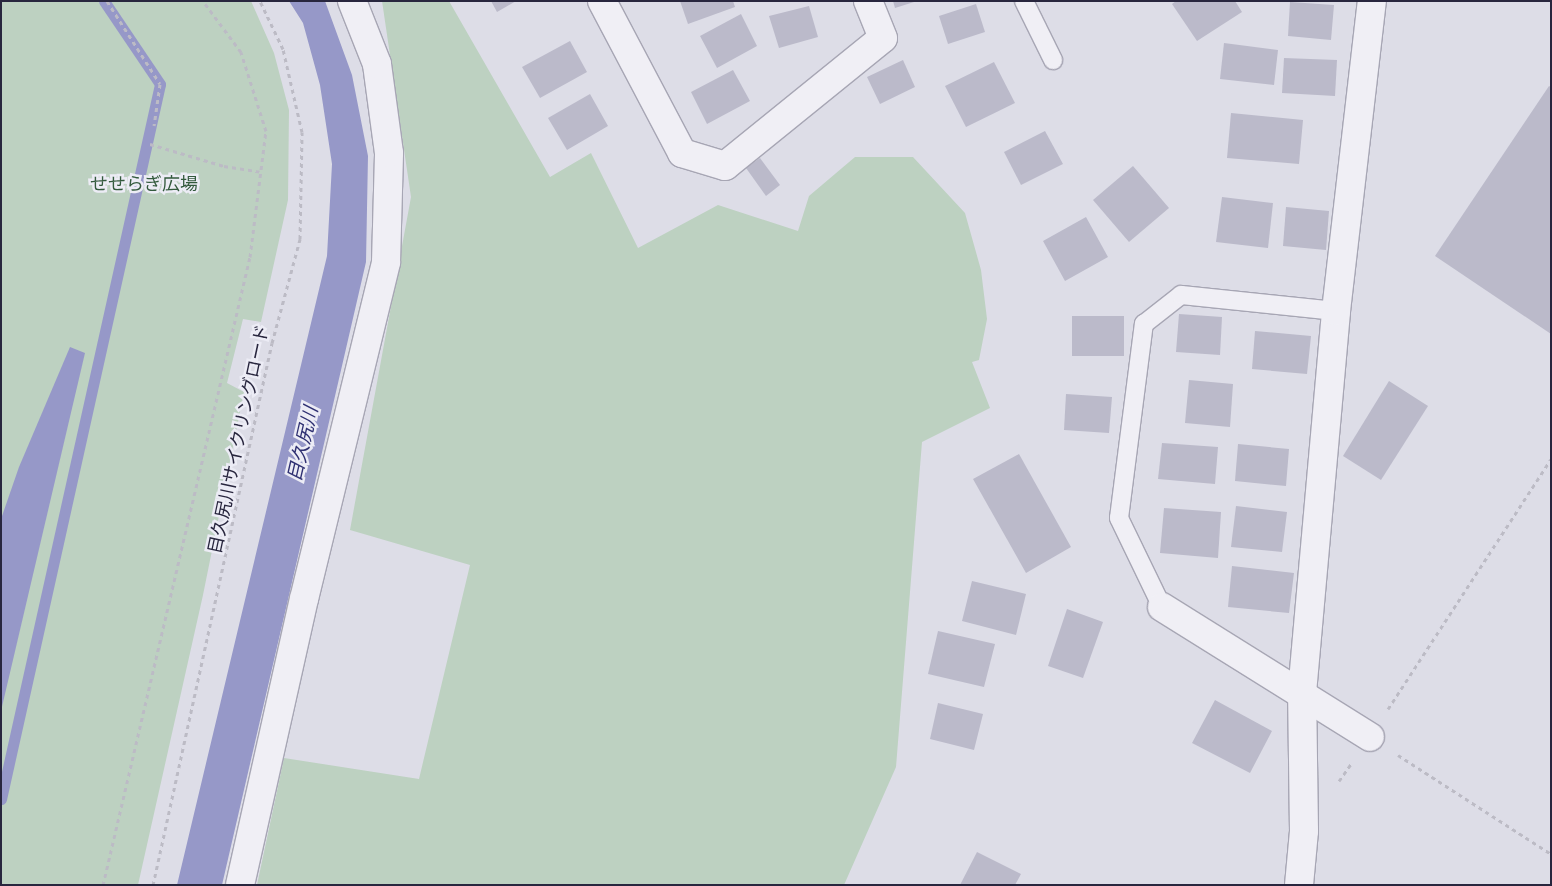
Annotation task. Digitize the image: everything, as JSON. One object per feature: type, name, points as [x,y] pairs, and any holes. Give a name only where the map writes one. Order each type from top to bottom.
[{"type":"street","points":[[240,885],[304,599],[386,262],[389,153],[377,64],[352,1]]},
{"type":"street","points":[[602,1],[682,153],[725,166],[883,38],[868,1]]},
{"type":"street","points":[[1299,885],[1304,831],[1302,693],[1336,311],[1372,1]]},
{"type":"street","points":[[1162,607],[1370,737]]},
{"type":"lane","points":[[1024,1],[1053,60]]},
{"type":"lane","points":[[1162,607],[1119,518],[1144,324],[1181,294],[1336,311]]},
{"type":"path","points":[[107,1],[160,84],[154,126]]},
{"type":"path","points":[[103,885],[250,257],[266,131],[240,52],[203,1]]},
{"type":"path","name":"目久尻川サイクリングロード","points":[[153,885],[272,343],[300,239],[302,132],[283,49],[260,1]]},
{"type":"path","points":[[150,144],[224,166],[260,172]]},
{"type":"path","points":[[1337,784],[1370,737],[1551,459]]},
{"type":"path","points":[[1370,737],[1551,854]]},
{"type":"green space","name":"せせらぎ広場","points":[[1,1],[251,1],[274,53],[289,110],[288,200],[261,322],[243,319],[227,383],[244,392],[203,595],[138,885],[1,885]]},
{"type":"green space","points":[[382,1],[449,1],[550,177],[591,153],[638,248],[718,205],[798,231],[809,196],[855,157],[913,157],[965,213],[981,270],[987,319],[979,360],[972,362],[990,408],[922,442],[896,767],[844,885],[257,885],[284,758],[419,779],[470,565],[350,530],[411,197]]},
{"type":"water","name":"目久尻川","points":[[289,1],[325,1],[352,75],[368,156],[366,262],[222,885],[177,885],[327,256],[332,164],[320,85],[303,23]]},
{"type":"water","points":[[70,347],[85,353],[1,711],[1,519],[19,467]]},
{"type":"building","points":[[491,1],[516,1],[497,12]]},
{"type":"building","points":[[680,1],[733,1],[735,7],[688,24]]},
{"type":"building","points":[[893,1],[914,1],[914,2],[895,8]]},
{"type":"building","points":[[1176,1],[1235,1],[1242,12],[1197,41],[1172,4]]},
{"type":"building","points":[[1290,2],[1334,5],[1331,40],[1288,36]]},
{"type":"building","points":[[976,4],[985,32],[948,44],[939,16]]},
{"type":"building","points":[[809,6],[818,37],[779,48],[769,16]]},
{"type":"building","points":[[741,14],[757,46],[717,68],[700,36]]},
{"type":"building","points":[[570,41],[587,72],[540,98],[522,67]]},
{"type":"building","points":[[1224,43],[1278,50],[1274,85],[1220,79]]},
{"type":"building","points":[[1284,58],[1337,60],[1335,96],[1282,93]]},
{"type":"building","points":[[903,60],[915,87],[880,104],[867,77]]},
{"type":"building","points":[[994,62],[1015,103],[966,127],[945,86]]},
{"type":"building","points":[[733,70],[750,101],[707,124],[691,92]]},
{"type":"building","points":[[1549,86],[1551,87],[1551,334],[1435,256]]},
{"type":"building","points":[[590,94],[608,126],[567,150],[548,118]]},
{"type":"building","points":[[1231,113],[1303,120],[1299,164],[1227,158]]},
{"type":"building","points":[[1045,131],[1063,164],[1021,185],[1004,152]]},
{"type":"building","points":[[760,158],[780,185],[766,196],[746,168]]},
{"type":"building","points":[[1133,166],[1169,208],[1129,242],[1093,200]]},
{"type":"building","points":[[1222,197],[1273,203],[1268,248],[1216,242]]},
{"type":"building","points":[[1286,207],[1329,211],[1326,250],[1283,246]]},
{"type":"building","points":[[1086,217],[1108,257],[1065,281],[1043,241]]},
{"type":"building","points":[[1179,314],[1222,317],[1220,355],[1176,352]]},
{"type":"building","points":[[1072,316],[1124,316],[1124,356],[1072,356]]},
{"type":"building","points":[[1255,331],[1311,336],[1307,374],[1252,369]]},
{"type":"building","points":[[1189,380],[1233,384],[1230,427],[1185,423]]},
{"type":"building","points":[[1389,381],[1428,406],[1381,480],[1343,456]]},
{"type":"building","points":[[1066,394],[1112,397],[1109,433],[1064,430]]},
{"type":"building","points":[[1162,443],[1218,447],[1215,484],[1158,479]]},
{"type":"building","points":[[1238,444],[1289,449],[1286,486],[1235,481]]},
{"type":"building","points":[[1019,454],[1071,547],[1026,573],[973,479]]},
{"type":"building","points":[[1236,506],[1287,512],[1282,552],[1231,547]]},
{"type":"building","points":[[1164,508],[1221,512],[1218,558],[1160,553]]},
{"type":"building","points":[[1232,566],[1294,573],[1289,613],[1228,607]]},
{"type":"building","points":[[972,581],[1026,594],[1016,635],[962,621]]},
{"type":"building","points":[[1067,609],[1103,622],[1083,678],[1048,666]]},
{"type":"building","points":[[938,631],[995,644],[984,687],[928,674]]},
{"type":"building","points":[[1215,700],[1272,731],[1250,773],[1192,743]]},
{"type":"building","points":[[938,703],[983,714],[974,750],[930,739]]},
{"type":"building","points":[[977,852],[1021,874],[1015,885],[960,885]]},
{"type":"waterway","points":[[1,799],[160,84],[104,1]]}]
